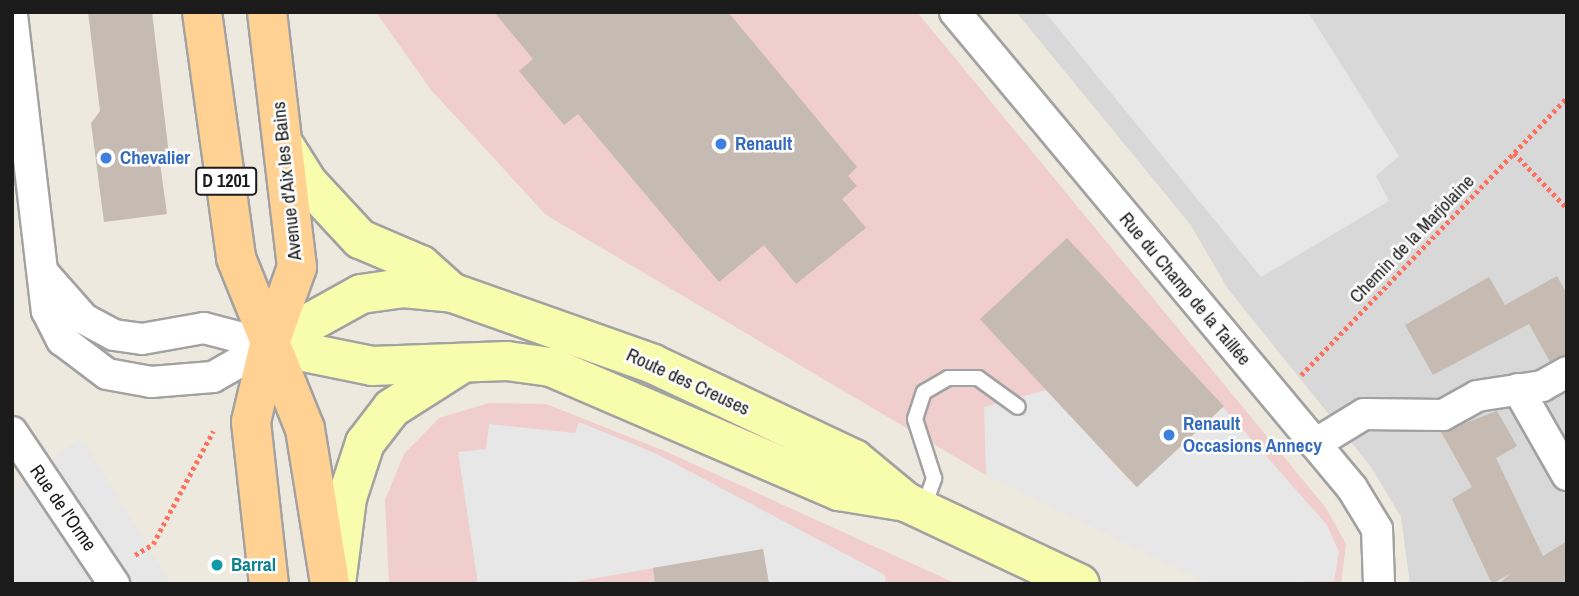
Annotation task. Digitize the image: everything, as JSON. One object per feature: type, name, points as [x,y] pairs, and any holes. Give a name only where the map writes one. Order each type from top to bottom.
[{"type":"main road","name":"D 1201","points":[[202,12],[236,258],[305,429],[330,584]]},
{"type":"main road","name":"Avenue d'Aix les Bains","points":[[267,12],[286,148],[297,267],[269,345],[251,422],[269,584]]},
{"type":"main road","name":"Route des Creuses","points":[[286,148],[307,182],[360,239],[421,265],[453,293]]},
{"type":"main road","name":"Route des Creuses","points":[[269,345],[361,294],[403,288],[453,293],[653,364],[854,459],[915,506],[1080,584]]},
{"type":"main road","name":"Route des Creuses","points":[[269,345],[372,366],[464,363],[551,368],[839,491],[915,506]]},
{"type":"main road","points":[[336,584],[347,498],[365,443],[392,408],[464,363]]},
{"type":"street","name":"Rue du Champ de la Taillée","points":[[955,12],[1315,444],[1377,529],[1379,583]]},
{"type":"street","points":[[12,15],[18,96],[46,276],[47,311],[62,340],[88,363],[126,381],[214,377],[269,345]]},
{"type":"street","points":[[46,276],[84,320],[114,335],[142,339],[204,328],[269,345]]},
{"type":"street","points":[[1315,444],[1364,414],[1443,415],[1477,396],[1518,389],[1567,372]]},
{"type":"street","points":[[1518,389],[1567,475]]},
{"type":"street","name":"Rue de l'Orme","points":[[16,446],[111,578]]},
{"type":"lane","points":[[915,506],[934,478],[915,419],[924,391],[948,379],[978,378],[1018,407]]},
{"type":"path","name":"Chemin de la Marjolaine","points":[[1277,399],[1567,98]]},
{"type":"path","points":[[1514,153],[1567,208]]},
{"type":"path","points":[[111,578],[153,544],[215,428]]},
{"type":"shaded area","points":[[376,12],[917,12],[1326,508],[1346,544],[1341,584],[1222,584],[986,475],[546,215],[431,90]]},
{"type":"shaded area","points":[[1016,12],[1567,12],[1567,584],[1410,584],[1401,517],[1371,467],[1228,289],[1190,224]]},
{"type":"shaded area","points":[[1045,12],[1308,12],[1399,156],[1376,176],[1389,201],[1261,277]]},
{"type":"shaded area","points":[[1046,390],[1136,487],[1223,407],[1327,525],[1339,552],[1334,581],[1209,584],[986,475],[984,407]]},
{"type":"shaded area","points":[[489,403],[546,404],[665,451],[957,584],[389,584],[385,500],[404,454],[439,418]]},
{"type":"shaded area","points":[[579,422],[657,454],[885,575],[886,584],[769,584],[763,549],[562,584],[478,584],[458,452],[486,449],[489,424],[575,433]]},
{"type":"shaded area","points":[[81,437],[171,584],[12,584],[12,492]]},
{"type":"building","points":[[88,12],[152,12],[169,155],[159,156],[167,214],[104,222],[91,123],[100,111]]},
{"type":"building","name":"Renault","points":[[494,12],[728,12],[857,167],[848,176],[857,186],[842,199],[866,228],[796,284],[764,245],[719,282],[578,114],[564,125],[519,71],[533,59]]},
{"type":"building","points":[[1067,238],[1224,406],[1137,487],[980,319]]},
{"type":"building","points":[[1557,276],[1567,294],[1567,355],[1550,362],[1529,324],[1433,375],[1405,325],[1489,277],[1505,305]]},
{"type":"building","points":[[1497,411],[1517,446],[1496,458],[1543,556],[1567,541],[1567,584],[1499,584],[1511,573],[1492,584],[1452,499],[1472,487],[1441,432]]},
{"type":"building","points":[[763,549],[769,584],[655,584],[653,568]]},
{"type":"place","name":"Renault","points":[[721,144]]},
{"type":"place","name":"Chevalier","points":[[106,158]]},
{"type":"place","name":"Renault Occasions Annecy","points":[[1169,435]]},
{"type":"place","name":"Barral","points":[[217,565]]}]
